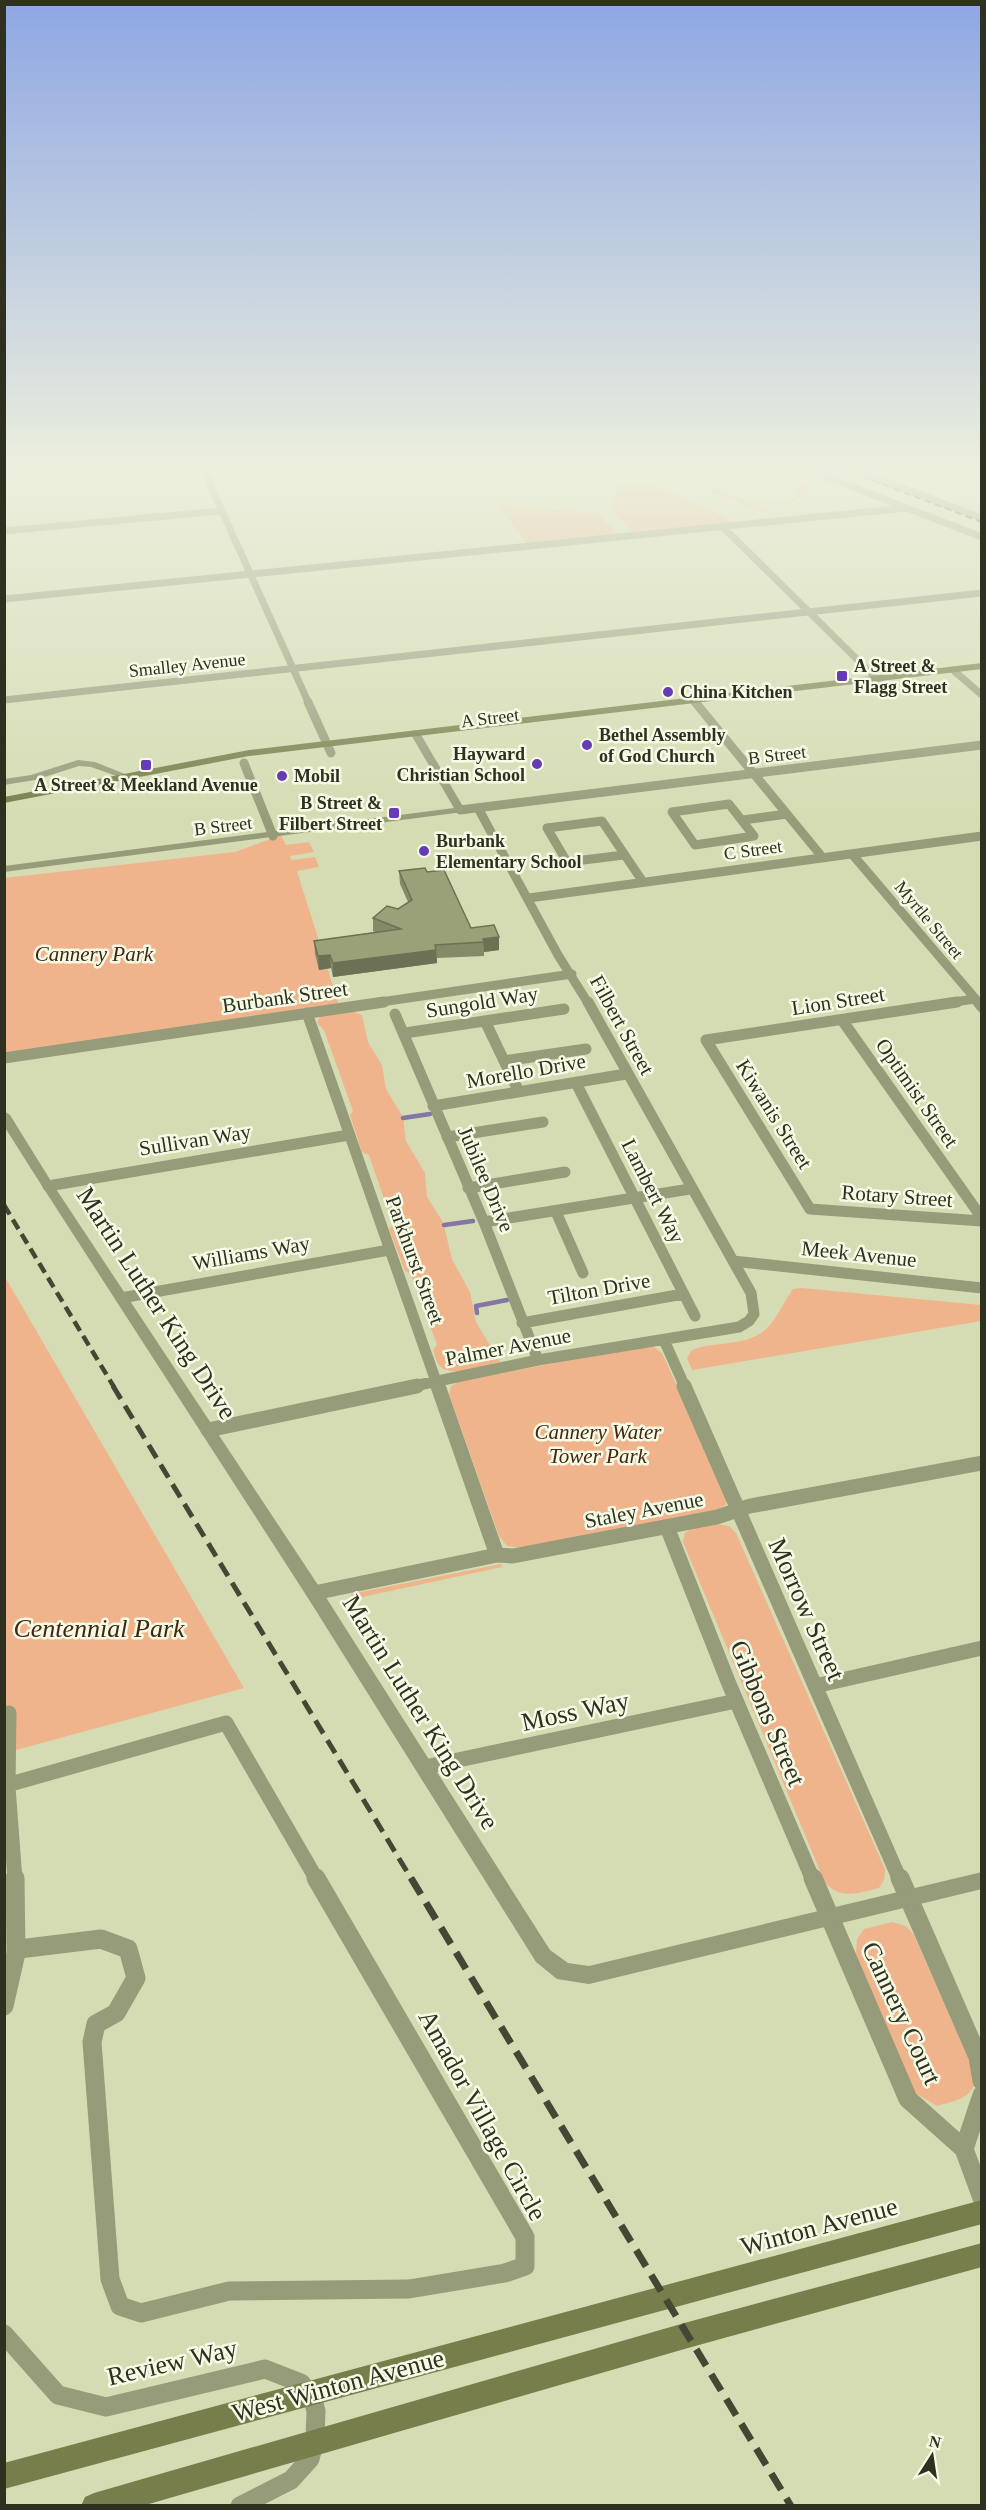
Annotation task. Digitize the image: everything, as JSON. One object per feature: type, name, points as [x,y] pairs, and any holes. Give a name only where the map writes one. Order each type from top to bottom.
[{"type":"main road","name":"A Street","points":[[697,705],[981,666]]},
{"type":"main road","name":"A Street","points":[[4,808],[64,793],[92,782],[249,753],[328,748],[981,675]]},
{"type":"main road","name":"A Street","points":[[4,800],[64,793],[328,748]]},
{"type":"main road","name":"Winton Avenue","points":[[671,2295],[981,2212]]},
{"type":"main road","name":"West Winton Avenue","points":[[94,2505],[688,2334],[981,2255]]},
{"type":"main road","name":"West Winton Avenue","points":[[4,2476],[671,2295]]},
{"type":"street","points":[[4,598],[125,586]]},
{"type":"street","points":[[254,586],[328,748]]},
{"type":"street","points":[[783,586],[885,687]]},
{"type":"street","name":"Smalley Avenue","points":[[4,700],[981,593]]},
{"type":"street","points":[[953,670],[981,695]]},
{"type":"street","points":[[697,705],[823,858]]},
{"type":"street","points":[[418,738],[460,810]]},
{"type":"street","name":"B Street","points":[[4,869],[981,745]]},
{"type":"street","name":"A Street","points":[[4,782],[32,778],[78,763],[96,766],[125,776]]},
{"type":"street","points":[[244,763],[273,836]]},
{"type":"street","points":[[92,782],[96,766]]},
{"type":"street","points":[[729,804],[743,820],[754,837],[695,845],[672,812],[729,804]]},
{"type":"street","name":"Filbert Street","points":[[478,808],[558,955],[572,974],[690,1189],[733,1261]]},
{"type":"street","points":[[743,820],[787,813]]},
{"type":"street","points":[[624,855],[567,862],[547,828],[602,821],[643,882]]},
{"type":"street","name":"C Street","points":[[529,898],[981,836]]},
{"type":"street","name":"Myrtle Street","points":[[852,854],[978,1003]]},
{"type":"street","name":"Burbank Street","points":[[4,1058],[572,974]]},
{"type":"street","name":"Lion Street","points":[[706,1040],[978,1003]]},
{"type":"street","name":"Sungold Way","points":[[405,1033],[564,1008]]},
{"type":"street","name":"Parkhurst Street","points":[[308,1013],[389,1251],[497,1555]]},
{"type":"street","name":"Jubilee Drive","points":[[395,1014],[484,1222],[538,1360]]},
{"type":"street","name":"Optimist Street","points":[[842,1020],[981,1220]]},
{"type":"street","points":[[485,1021],[519,1092]]},
{"type":"street","name":"Kiwanis Street","points":[[706,1040],[810,1209]]},
{"type":"street","points":[[504,1061],[586,1048]]},
{"type":"street","name":"Morello Drive","points":[[433,1106],[626,1074]]},
{"type":"street","name":"Lambert Way","points":[[576,1083],[694,1316]]},
{"type":"street","name":"Martin Luther King Drive","points":[[4,1115],[314,1593],[543,1956],[564,1972],[590,1975],[981,1880]]},
{"type":"street","points":[[447,1137],[543,1122]]},
{"type":"street","name":"Sullivan Way","points":[[48,1186],[349,1135]]},
{"type":"street","points":[[468,1188],[565,1172]]},
{"type":"street","points":[[484,1222],[690,1189]]},
{"type":"street","name":"Rotary Street","points":[[810,1209],[981,1220]]},
{"type":"street","points":[[556,1212],[583,1274]]},
{"type":"street","name":"Williams Way","points":[[122,1298],[195,1283],[389,1251]]},
{"type":"street","name":"Meek Avenue","points":[[733,1261],[981,1288]]},
{"type":"street","name":"Palmer Avenue","points":[[208,1430],[538,1360],[738,1327],[753,1319],[756,1302],[733,1261]]},
{"type":"street","name":"Tilton Drive","points":[[522,1323],[683,1294]]},
{"type":"street","name":"Morrow Street","points":[[664,1340],[907,1898]]},
{"type":"street","name":"Staley Avenue","points":[[314,1593],[497,1555],[513,1556],[667,1527],[981,1463]]},
{"type":"street","name":"Gibbons Street","points":[[667,1527],[736,1701],[829,1917]]},
{"type":"street","points":[[815,1686],[981,1648]]},
{"type":"street","name":"Moss Way","points":[[425,1767],[736,1701]]},
{"type":"street","points":[[4,2006],[12,1988],[19,1949],[8,1785],[9,1713]]},
{"type":"street","name":"Amador Village Circle","points":[[8,1785],[226,1723],[525,2238],[525,2266],[505,2273],[409,2289],[229,2291],[141,2313],[120,2306],[110,2279],[92,2042],[96,2024],[116,2013],[136,1978],[128,1949],[101,1939],[19,1949]]},
{"type":"street","points":[[907,1898],[978,2056],[981,2081]]},
{"type":"street","name":"Cannery Court","points":[[829,1917],[908,2099],[964,2149],[981,2198]]},
{"type":"street","points":[[964,2149],[981,2095]]},
{"type":"street","name":"Review Way","points":[[4,2334],[58,2396],[106,2407],[265,2369],[289,2374],[310,2392],[319,2417],[313,2457],[297,2475],[240,2505]]},
{"type":"green space","name":"Cannery Park","points":[[281,835],[286,845],[309,842],[314,852],[290,856],[292,860],[315,857],[319,867],[297,871],[339,1005],[5,1054],[4,878],[235,852]]},
{"type":"green space","points":[[351,1011],[362,1015],[368,1042],[382,1065],[386,1089],[403,1117],[406,1141],[425,1173],[427,1197],[443,1222],[452,1259],[470,1292],[476,1322],[500,1362],[470,1370],[454,1371],[442,1368],[436,1360],[433,1350],[437,1345],[411,1274],[405,1271],[389,1229],[393,1225],[369,1155],[362,1152],[350,1115],[353,1111],[324,1030],[317,1023],[320,1016]]},
{"type":"green space","name":"Centennial Park","points":[[5,1277],[244,1688],[5,1753]]},
{"type":"green space","points":[[793,1289],[981,1305],[981,1321],[692,1370],[687,1358],[692,1350],[741,1341],[760,1334],[774,1319]]},
{"type":"green space","name":"Cannery Water Tower Park","points":[[639,1347],[654,1347],[662,1353],[727,1496],[726,1505],[714,1512],[522,1548],[507,1546],[499,1536],[449,1394],[451,1386],[460,1381]]},
{"type":"green space","points":[[716,1524],[729,1526],[736,1533],[885,1869],[884,1880],[879,1888],[850,1894],[838,1892],[825,1883],[683,1542],[685,1533],[692,1528]]},
{"type":"green space","points":[[501,1564],[502,1567],[353,1599],[351,1594]]},
{"type":"green space","points":[[892,1922],[906,1926],[914,1935],[976,2075],[972,2089],[957,2100],[937,2106],[914,2092],[856,1954],[857,1939],[864,1929]]},
{"type":"building","name":"Burbank Elementary School","points":[[425,868],[427,872],[444,870],[471,928],[494,925],[499,937],[483,939],[484,942],[435,945],[436,950],[333,963],[330,955],[318,956],[314,941],[401,929],[373,918],[387,906],[398,909],[412,900],[399,871]]},
{"type":"waterway","points":[[403,1118],[430,1114]]},
{"type":"waterway","points":[[444,1225],[473,1221]]},
{"type":"waterway","points":[[477,1313],[476,1306],[507,1300]]},
{"type":"railway","points":[[4,1205],[114,1387]]},
{"type":"railway","points":[[113,1386],[412,1880]]},
{"type":"railway","points":[[411,1878],[791,2506]]},
{"type":"place","name":"A Street & Flagg Street","points":[[842,676]]},
{"type":"place","name":"China Kitchen","points":[[668,692]]},
{"type":"place","name":"Bethel Assembly of God Church","points":[[587,745]]},
{"type":"place","name":"Hayward Christian School","points":[[537,764]]},
{"type":"place","name":"A Street & Meekland Avenue","points":[[146,765]]},
{"type":"place","name":"Mobil","points":[[282,776]]},
{"type":"place","name":"B Street & Filbert Street","points":[[394,813]]},
{"type":"place","name":"Burbank Elementary School","points":[[424,851]]}]
